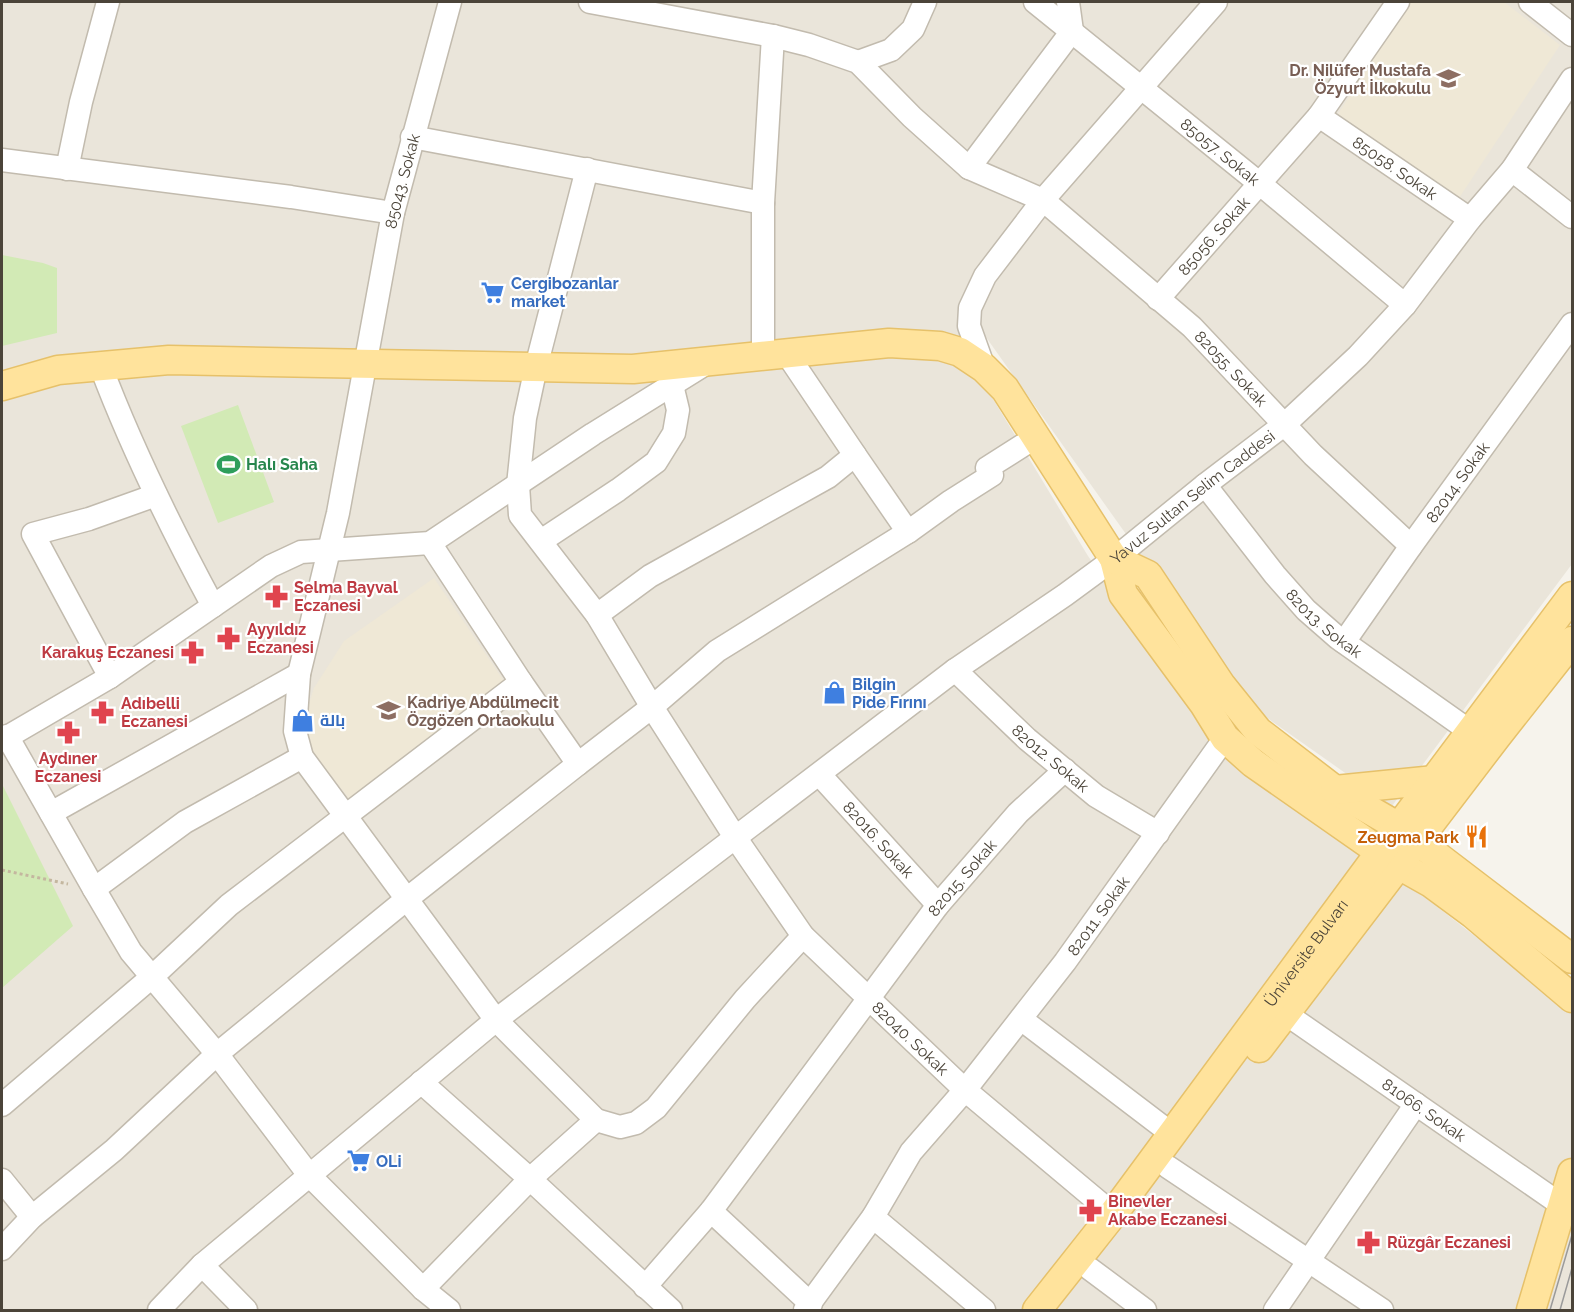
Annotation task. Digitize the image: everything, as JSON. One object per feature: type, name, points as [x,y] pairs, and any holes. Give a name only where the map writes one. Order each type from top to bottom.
[{"type":"main road","points":[[2,386],[58,370],[169,360],[633,369],[890,343],[922,343],[960,352],[984,368],[1005,389],[1114,559],[1123,594],[1204,704],[1224,738],[1253,763],[1473,914],[1572,998]]},
{"type":"main road","points":[[1114,559],[1148,575],[1221,685],[1258,731],[1335,790],[1408,834],[1572,959]]},
{"type":"main road","name":"Üniversite Bulvarı","points":[[1408,834],[1435,780],[1572,596]]},
{"type":"main road","name":"Üniversite Bulvarı","points":[[1061,1311],[1090,1269],[1368,906],[1390,858],[1408,834],[1572,641]]},
{"type":"main road","points":[[1335,790],[1435,780]]},
{"type":"main road","points":[[1347,828],[1361,878]]},
{"type":"main road","name":"Üniversite Bulvarı","points":[[1037,1311],[1113,1214],[1361,878],[1390,858]]},
{"type":"main road","points":[[1368,906],[1431,883]]},
{"type":"main road","points":[[1531,1311],[1572,1173]]},
{"type":"street","points":[[67,169],[81,102],[108,2]]},
{"type":"street","name":"85043. Sokak","points":[[302,758],[295,731],[299,675],[338,513],[393,213],[450,2]]},
{"type":"street","points":[[590,2],[773,36],[808,45],[858,63],[891,50],[913,29],[925,2]]},
{"type":"street","name":"85057. Sokak","points":[[1035,2],[1259,183],[1405,305]]},
{"type":"street","points":[[969,168],[1072,31],[1068,2]]},
{"type":"street","points":[[984,368],[969,326],[970,308],[985,276],[1043,200],[1216,2]]},
{"type":"street","name":"85056. Sokak","points":[[1158,299],[1319,116],[1398,2]]},
{"type":"street","points":[[1530,2],[1572,35]]},
{"type":"street","points":[[773,36],[763,203],[775,355],[855,454],[908,532]]},
{"type":"street","name":"82055. Sokak","points":[[858,63],[912,117],[969,168],[1043,200],[1191,327],[1312,455],[1411,546]]},
{"type":"street","name":"Yavuz Sultan Selim Caddesi","points":[[159,1311],[202,1265],[496,1020],[955,670],[1114,559],[1285,424],[1358,356],[1405,305],[1470,219],[1512,170],[1572,79]]},
{"type":"street","name":"85058. Sokak","points":[[1319,116],[1470,219]]},
{"type":"street","points":[[412,137],[763,203]]},
{"type":"street","points":[[2,160],[393,213]]},
{"type":"street","name":"82040. Sokak","points":[[587,169],[525,418],[518,484],[520,514],[597,615],[652,707],[735,837],[803,936],[965,1090],[1113,1214]]},
{"type":"street","points":[[1512,170],[1572,217]]},
{"type":"street","name":"82014. Sokak","points":[[1344,642],[1572,324]]},
{"type":"street","points":[[449,1311],[423,1289],[309,1175],[217,1054],[131,952],[51,813],[4,738],[110,677],[271,566],[301,552],[430,543],[592,434],[708,362]]},
{"type":"street","points":[[101,367],[156,495],[213,606]]},
{"type":"street","points":[[541,541],[656,462],[674,433],[678,410],[672,385]]},
{"type":"street","points":[[2,1249],[32,1217],[114,1150],[217,1054],[408,898],[652,707],[717,651],[908,532],[951,501],[992,476],[987,468],[1036,437]]},
{"type":"street","points":[[597,615],[650,576],[828,477],[855,454]]},
{"type":"street","name":"82013. Sokak","points":[[1205,485],[1275,575],[1306,610],[1344,642],[1472,732]]},
{"type":"street","points":[[110,677],[33,534],[89,519],[156,495]]},
{"type":"street","points":[[430,543],[578,764]]},
{"type":"street","name":"82012. Sokak","points":[[955,670],[1027,739],[1096,796],[1158,833]]},
{"type":"street","points":[[51,813],[299,675]]},
{"type":"street","points":[[2,1105],[153,976],[229,905],[521,682]]},
{"type":"street","name":"82011. Sokak","points":[[808,1307],[873,1217],[911,1152],[965,1090],[1065,962],[1224,738]]},
{"type":"street","points":[[94,890],[185,822],[302,758],[408,898],[496,1020],[596,1119],[620,1127],[636,1123],[656,1108],[745,999],[803,936]]},
{"type":"street","name":"82015. Sokak","points":[[645,1287],[711,1211],[938,904],[1018,813],[1065,770]]},
{"type":"street","name":"82016. Sokak","points":[[820,775],[938,904]]},
{"type":"street","name":"81066. Sokak","points":[[1286,1014],[1563,1206]]},
{"type":"street","points":[[1021,1019],[1172,1134]]},
{"type":"street","points":[[421,1082],[530,1179],[671,1311]]},
{"type":"street","points":[[1275,1311],[1310,1263],[1416,1104]]},
{"type":"street","points":[[423,1289],[530,1179],[596,1119]]},
{"type":"street","points":[[1168,1167],[1382,1311]]},
{"type":"street","points":[[2,1180],[32,1217]]},
{"type":"street","points":[[711,1211],[808,1307]]},
{"type":"street","points":[[873,1217],[984,1311]]},
{"type":"street","points":[[202,1265],[246,1311]]},
{"type":"street","points":[[1090,1269],[1145,1311]]},
{"type":"path","points":[[2,870],[94,890]]},
{"type":"shaded area","points":[[2,2],[1572,2],[1572,564],[1392,806],[1246,703],[971,316],[964,351],[1088,556],[1229,758],[1435,905],[1572,1012],[1572,1310],[2,1310]]},
{"type":"shaded area","name":"Dr. Nilüfer Mustafa Özyurt İlkokulu","points":[[1410,2],[1504,2],[1560,45],[1459,198],[1338,114]]},
{"type":"shaded area","name":"Kadriye Abdülmecit Özgözen Ortaokulu","points":[[434,578],[506,684],[355,806],[299,735],[314,688],[344,641]]},
{"type":"green space","points":[[2,255],[57,268],[57,333],[2,346]]},
{"type":"green space","name":"Halı Saha","points":[[238,405],[274,502],[218,523],[181,426]]},
{"type":"green space","points":[[2,784],[73,926],[2,988]]},
{"type":"tram line","points":[[1550,1310],[1572,1235]]},
{"type":"tram line","points":[[1560,1310],[1572,1268]]},
{"type":"place","name":"Dr. Nilüfer Mustafa Özyurt İlkokulu","points":[[1449,79]]},
{"type":"place","name":"Cergibozanlar market","points":[[493,292]]},
{"type":"place","name":"Halı Saha","points":[[228,464]]},
{"type":"place","name":"Selma Bayval Eczanesi","points":[[276,596]]},
{"type":"place","name":"Ayyıldız Eczanesi","points":[[229,638]]},
{"type":"place","name":"Karakuş Eczanesi","points":[[192,652]]},
{"type":"place","name":"Bilgin Pide Fırını","points":[[834,693]]},
{"type":"place","name":"Kadriye Abdülmecit Özgözen Ortaokulu","points":[[389,711]]},
{"type":"place","name":"Adıbelli Eczanesi","points":[[103,712]]},
{"type":"place","name":"بالة","points":[[302,720]]},
{"type":"place","name":"Aydıner Eczanesi","points":[[68,733]]},
{"type":"place","name":"Zeugma Park","points":[[1477,837]]},
{"type":"place","name":"OLi","points":[[358,1161]]},
{"type":"place","name":"Binevler Akabe Eczanesi","points":[[1090,1210]]},
{"type":"place","name":"Rüzgâr Eczanesi","points":[[1369,1242]]}]
